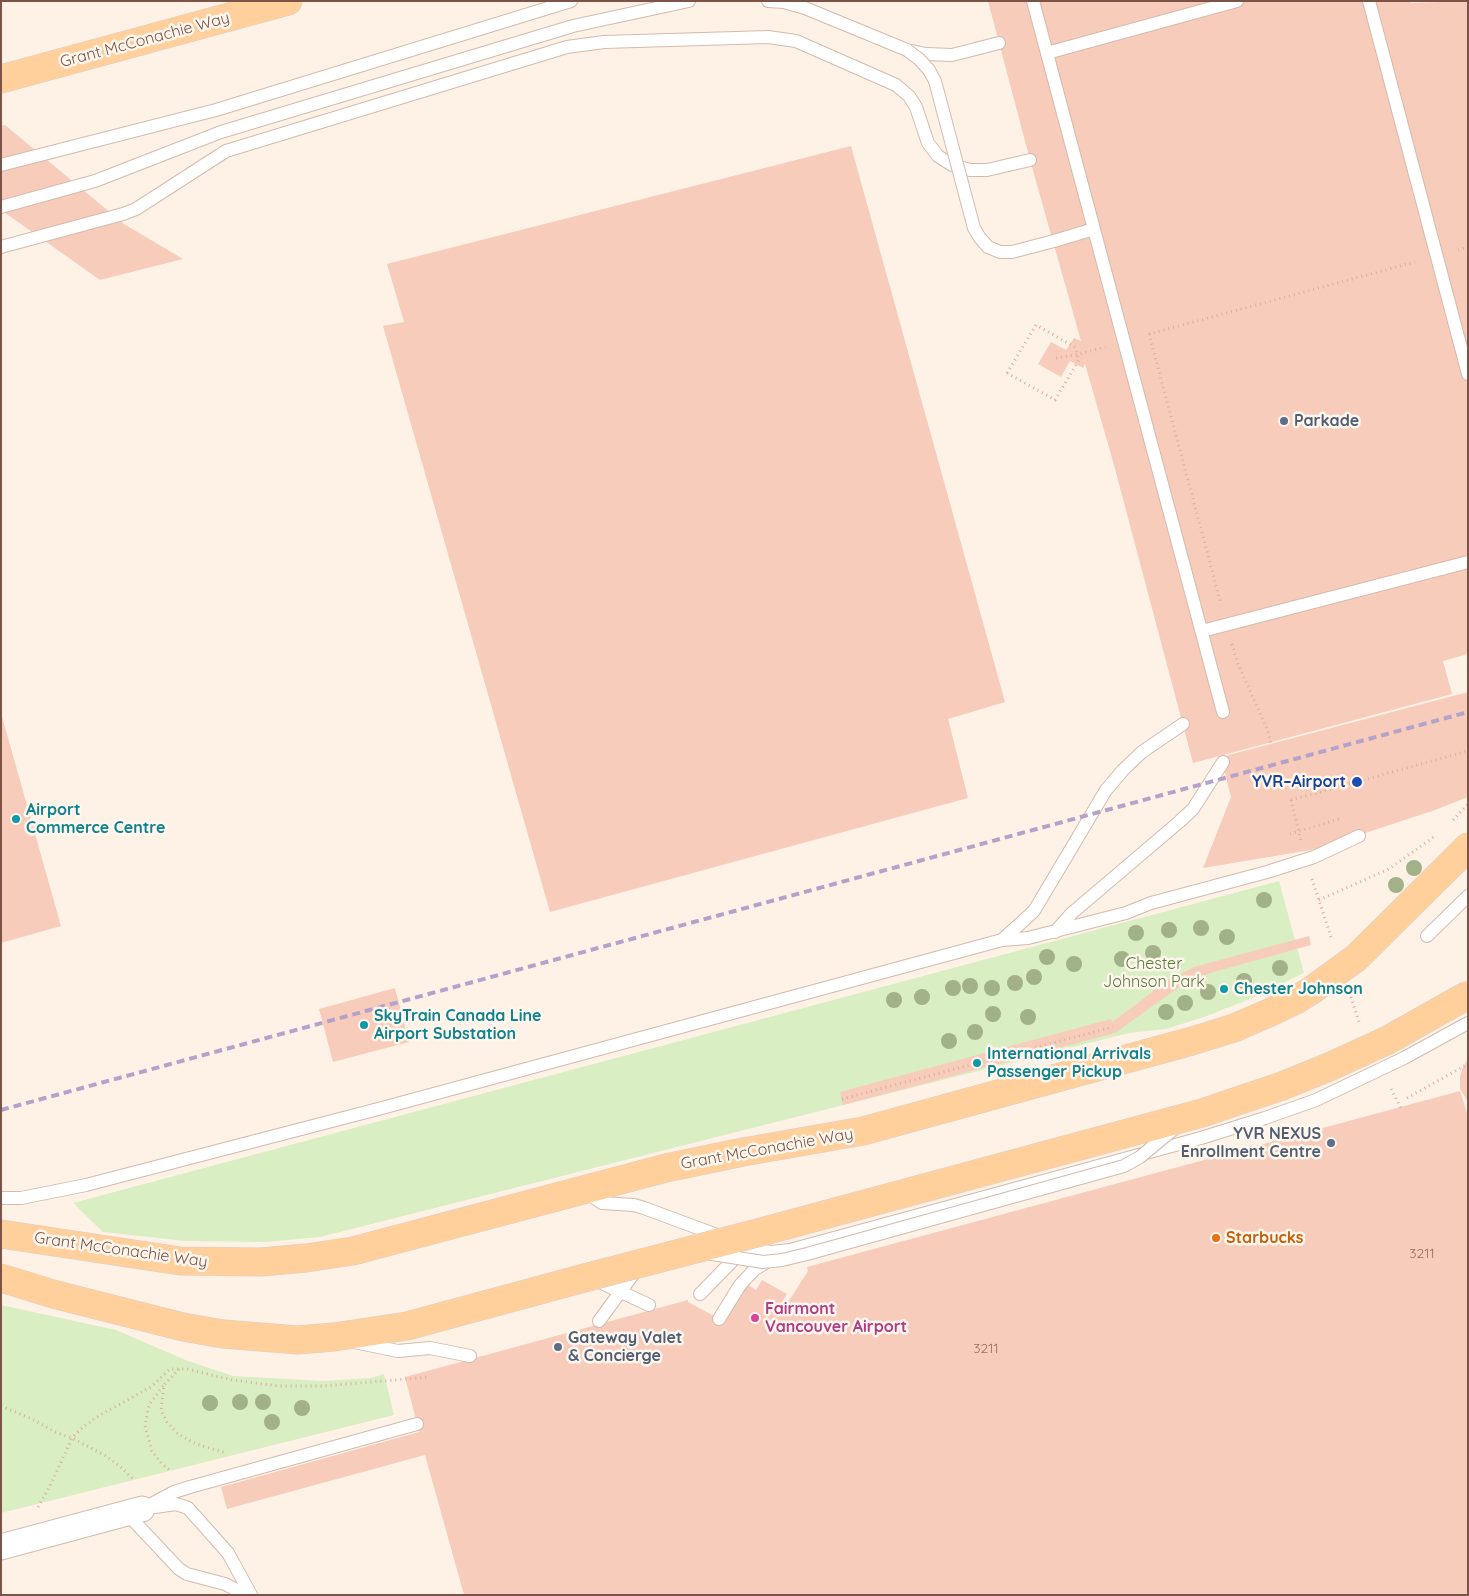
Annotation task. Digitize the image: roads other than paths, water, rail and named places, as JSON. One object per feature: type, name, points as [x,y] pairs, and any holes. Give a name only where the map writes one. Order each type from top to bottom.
[{"type":"main road","name":"Grant McConachie Way","points":[[1,79],[288,1]]},
{"type":"main road","name":"Grant McConachie Way","points":[[1,1234],[180,1261],[262,1262],[306,1258],[353,1251],[666,1168],[743,1152],[863,1131],[1192,1041],[1234,1028],[1296,1000],[1356,958],[1468,847]]},
{"type":"main road","points":[[1,1278],[62,1296],[183,1327],[224,1334],[298,1340],[334,1338],[406,1326],[1202,1113],[1282,1086],[1388,1040],[1468,994]]},
{"type":"street","points":[[1,1547],[117,1516],[140,1497]]},
{"type":"lane","points":[[1,165],[216,110],[571,1]]},
{"type":"lane","points":[[1,207],[95,181],[221,132],[573,26],[689,1]]},
{"type":"lane","points":[[768,1],[784,2],[805,8],[907,50],[926,54],[952,55],[999,43]]},
{"type":"lane","points":[[1033,1],[1223,712]]},
{"type":"lane","points":[[1047,53],[1237,1]]},
{"type":"lane","points":[[1369,1],[1468,374]]},
{"type":"lane","points":[[1,247],[136,209],[226,150],[567,47],[604,42],[768,36],[796,41],[896,85],[909,96],[916,107],[928,143],[938,156],[952,165],[970,170],[986,170],[1030,160]]},
{"type":"lane","points":[[907,50],[929,70],[935,81],[974,228],[988,247],[1000,252],[1012,252],[1094,229]]},
{"type":"lane","points":[[1202,632],[1468,562]]},
{"type":"lane","points":[[1002,940],[1034,911],[1106,790],[1142,752],[1183,724]]},
{"type":"lane","points":[[1055,932],[1072,913],[1192,809],[1222,762]]},
{"type":"lane","points":[[1,1198],[21,1198],[86,1185],[382,1108],[1002,940],[1028,938],[1055,932],[1126,913],[1151,903],[1267,872],[1314,857],[1360,836]]},
{"type":"lane","points":[[1427,936],[1468,896]]},
{"type":"lane","points":[[1388,1040],[1423,1024],[1468,1011]]},
{"type":"lane","points":[[583,1190],[602,1203],[634,1205],[752,1248],[771,1252],[790,1250],[1201,1138],[1265,1118],[1324,1096],[1404,1058],[1468,1023]]},
{"type":"lane","points":[[684,1252],[693,1251],[763,1262],[807,1254],[1124,1166],[1140,1158],[1183,1123],[1202,1113]]},
{"type":"lane","points":[[700,1294],[761,1232]]},
{"type":"lane","points":[[719,1319],[740,1285],[755,1269],[790,1250]]},
{"type":"lane","points":[[599,1321],[642,1263]]},
{"type":"lane","points":[[588,1277],[649,1305]]},
{"type":"lane","points":[[334,1338],[398,1351],[430,1348],[470,1356]]},
{"type":"lane","points":[[140,1497],[174,1492],[417,1424]]},
{"type":"lane","points":[[140,1497],[188,1508],[228,1553],[251,1595]]},
{"type":"lane","points":[[117,1516],[132,1518],[179,1569],[187,1574],[195,1578],[225,1584],[246,1595]]},
{"type":"railway","points":[[1,1110],[1468,712]]},
{"type":"place","name":"Parkade","points":[[1284,421]]},
{"type":"place","name":"YVR–Airport","points":[[1357,782]]},
{"type":"place","name":"Airport Commerce Centre","points":[[16,819]]},
{"type":"place","name":"Chester Johnson","points":[[1224,989]]},
{"type":"place","name":"SkyTrain Canada Line Airport Substation","points":[[364,1025]]},
{"type":"place","name":"International Arrivals Passenger Pickup","points":[[977,1063]]},
{"type":"place","name":"YVR NEXUS Enrollment Centre","points":[[1331,1143]]},
{"type":"place","name":"Starbucks","points":[[1216,1238]]},
{"type":"place","name":"Fairmont Vancouver Airport","points":[[755,1318]]},
{"type":"place","name":"Gateway Valet & Concierge","points":[[558,1347]]},
{"type":"park label","name":"Chester Johnson Park","points":[[1154,973]]}]
